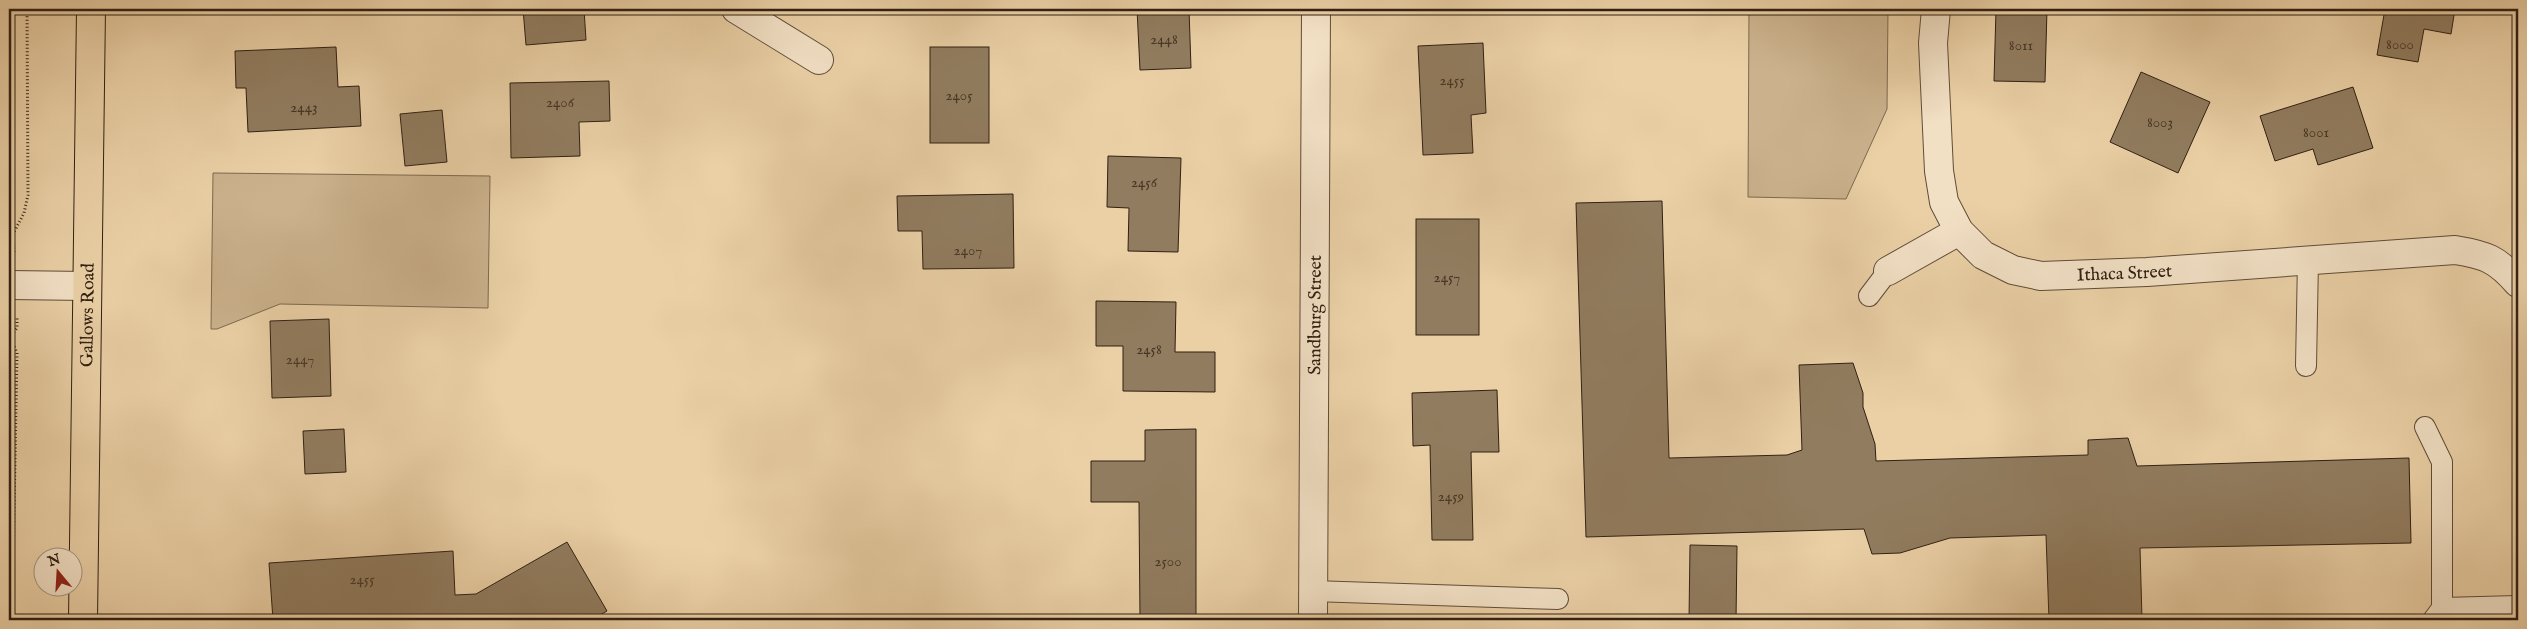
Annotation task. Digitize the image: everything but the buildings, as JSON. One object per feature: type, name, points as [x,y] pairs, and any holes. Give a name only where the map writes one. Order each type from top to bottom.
[{"type":"main road","name":"Gallows Road","points":[[83,620],[91,9]]},
{"type":"street","points":[[736,9],[819,60]]},
{"type":"street","name":"Sandburg Street","points":[[1313,620],[1316,9]]},
{"type":"street","name":"Ithaca Street","points":[[1936,9],[1934,43],[1939,171],[1944,202],[1959,231],[1983,255],[2013,270],[2041,276],[2147,272],[2455,250],[2484,255],[2502,265],[2518,283]]},
{"type":"street","points":[[1888,272],[1959,231]]},
{"type":"street","points":[[9,285],[87,286]]},
{"type":"lane","points":[[2306,366],[2308,260]]},
{"type":"lane","points":[[1869,296],[1888,272]]},
{"type":"lane","points":[[2425,428],[2442,462],[2437,614],[2518,606]]},
{"type":"lane","points":[[1312,591],[1558,600]]},
{"type":"shaded area","points":[[1749,9],[1888,9],[1887,109],[1846,199],[1748,197]]},
{"type":"shaded area","points":[[213,173],[490,176],[488,308],[280,304],[217,329],[211,329]]}]
